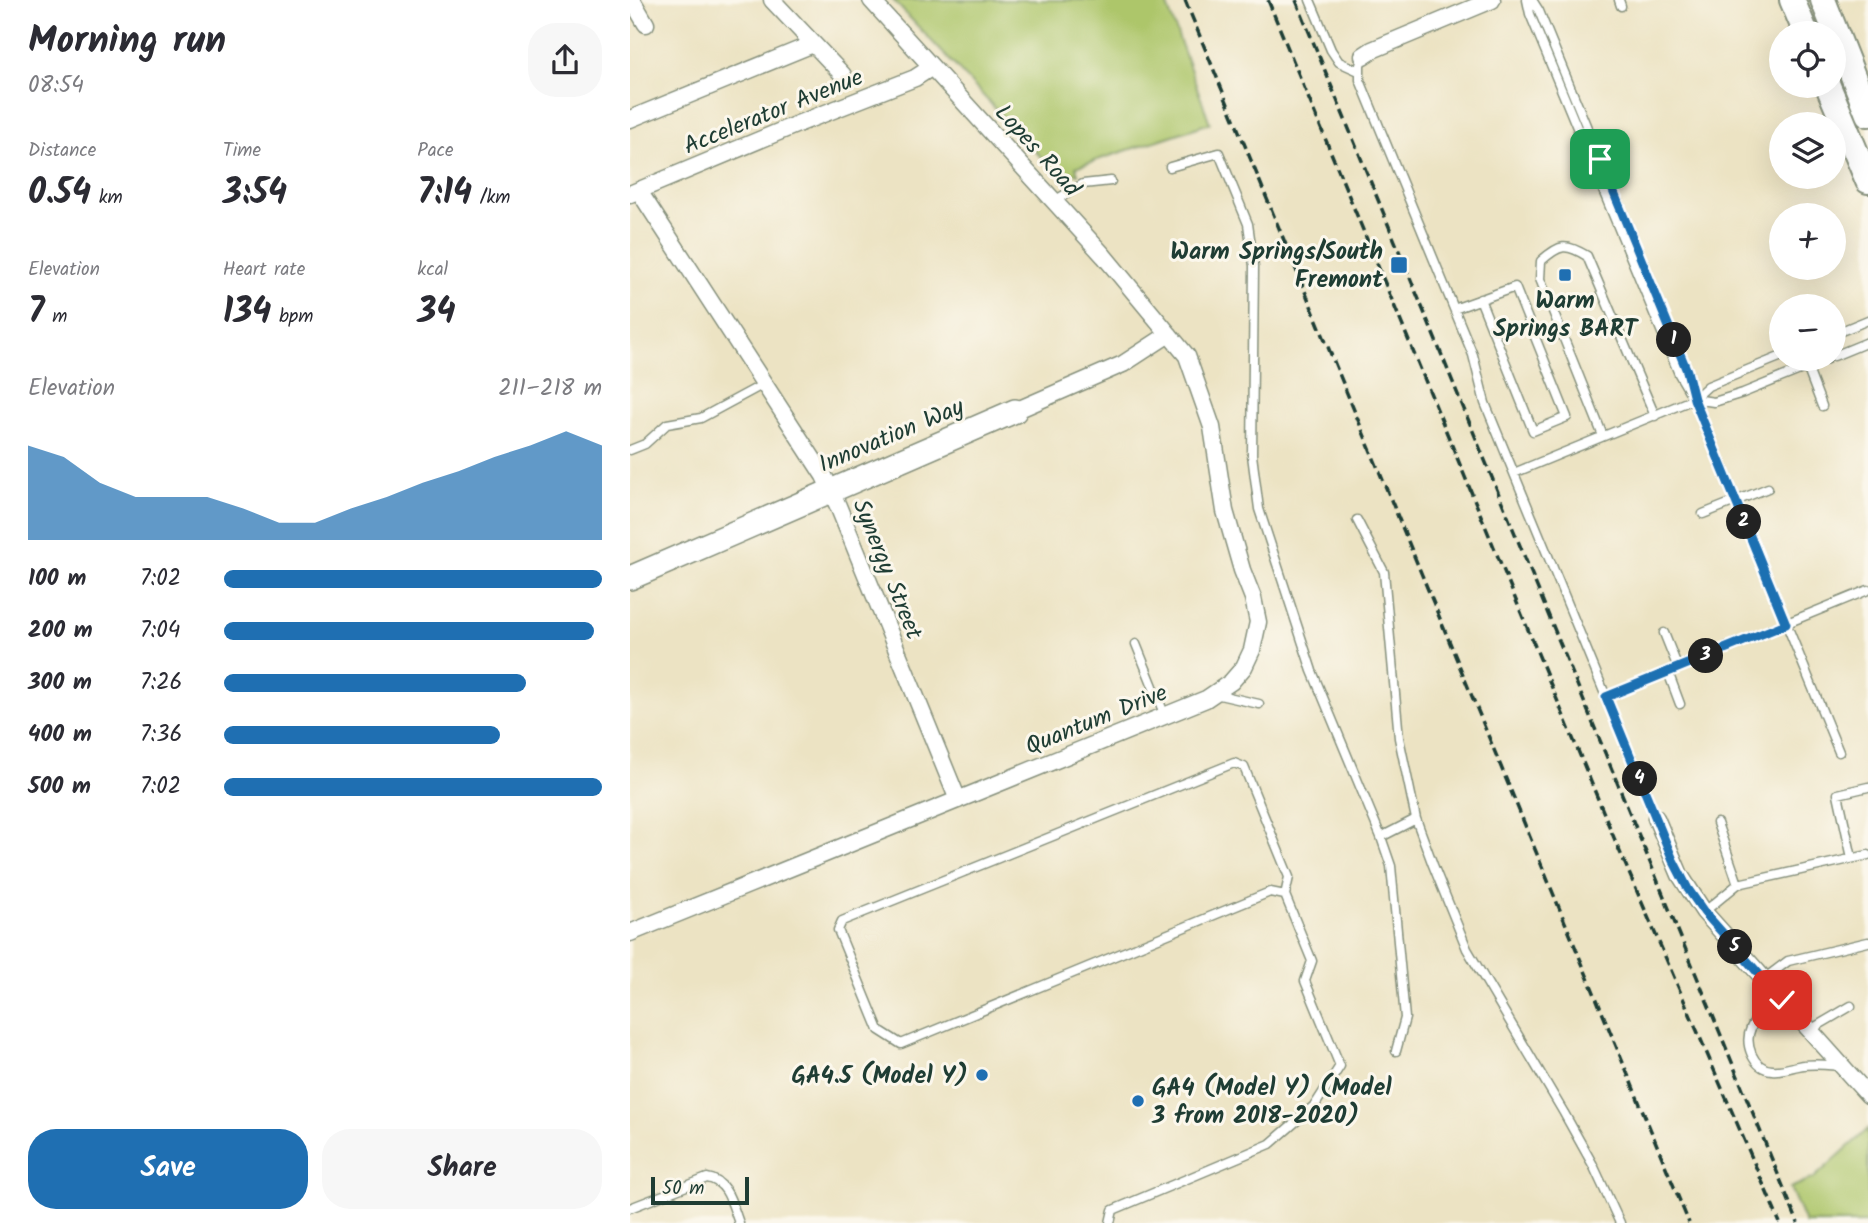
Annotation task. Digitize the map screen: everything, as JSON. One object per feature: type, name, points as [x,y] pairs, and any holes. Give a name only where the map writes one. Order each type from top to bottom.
[{"type":"main road","points":[[1792,0],[1801,21]]},
{"type":"main road","points":[[1823,0],[1858,78],[1868,114]]},
{"type":"main road","points":[[1833,98],[1868,181]]},
{"type":"street","points":[[632,0],[646,24]]},
{"type":"street","name":"Lopes Road","points":[[871,0],[1141,298],[1169,334]]},
{"type":"street","points":[[1361,63],[1372,50],[1492,0]]},
{"type":"street","points":[[775,1],[843,75]]},
{"type":"street","points":[[630,119],[813,44]]},
{"type":"street","name":"Accelerator Avenue","points":[[634,192],[915,78],[932,67]]},
{"type":"street","name":"Synergy Street","points":[[634,192],[764,384],[831,489],[957,800]]},
{"type":"street","name":"Innovation Way","points":[[630,578],[1123,364],[1169,334]]},
{"type":"street","name":"Quantum Drive","points":[[630,933],[1165,716],[1215,694],[1231,682],[1244,667],[1252,649],[1258,622],[1225,511],[1212,427],[1186,356],[1169,334]]},
{"type":"street","points":[[1656,818],[1680,875],[1704,912],[1868,1095]]},
{"type":"lane","points":[[1310,0],[1331,50],[1339,62],[1347,67],[1361,63],[1365,93],[1475,361],[1485,403],[1656,818]]},
{"type":"lane","points":[[1529,0],[1530,15],[1679,374],[1694,399],[1839,752]]},
{"type":"lane","points":[[1170,167],[1219,153],[1248,223],[1254,266],[1252,455],[1259,509],[1312,671],[1381,837],[1393,880],[1405,1018],[1396,1051]]},
{"type":"lane","points":[[1054,201],[1083,184],[1111,181]]},
{"type":"lane","points":[[1603,436],[1540,279],[1541,261],[1555,248],[1571,246],[1587,256],[1655,416]]},
{"type":"lane","points":[[1454,309],[1480,299],[1515,287],[1567,417],[1533,431],[1480,299]]},
{"type":"lane","points":[[1846,329],[1868,320]]},
{"type":"lane","points":[[1846,351],[1868,342]]},
{"type":"lane","points":[[1514,473],[1694,399],[1708,386],[1769,361]]},
{"type":"lane","points":[[1694,399],[1714,402],[1743,393],[1788,371]]},
{"type":"lane","points":[[1808,371],[1822,406]]},
{"type":"lane","points":[[630,450],[645,444],[667,424],[701,418],[764,384]]},
{"type":"lane","points":[[1703,514],[1768,488]]},
{"type":"lane","points":[[1357,520],[1384,572],[1399,738],[1416,819],[1467,949],[1593,1164],[1620,1223]]},
{"type":"lane","points":[[1606,697],[1868,590]]},
{"type":"lane","points":[[1664,634],[1678,668]]},
{"type":"lane","points":[[1136,644],[1165,716]]},
{"type":"lane","points":[[1668,672],[1680,704]]},
{"type":"lane","points":[[1215,694],[1259,704]]},
{"type":"lane","points":[[1110,1223],[1113,1210],[1270,1144],[1315,1105],[1340,1066],[1305,981],[1312,961],[1285,895],[1289,877],[1244,767],[1234,763],[842,921],[838,930],[879,1030],[901,1044],[1270,892],[1285,895]]},
{"type":"lane","points":[[1852,858],[1838,794],[1868,787]]},
{"type":"lane","points":[[1381,837],[1416,819]]},
{"type":"lane","points":[[1717,823],[1738,884]]},
{"type":"lane","points":[[1704,912],[1738,884],[1868,855]]},
{"type":"lane","points":[[1764,979],[1788,961],[1868,943]]},
{"type":"lane","points":[[1782,1000],[1762,1014],[1751,1027],[1748,1042],[1753,1060],[1768,1070],[1800,1066],[1842,1066]]},
{"type":"lane","points":[[1810,1030],[1852,1006]]},
{"type":"lane","points":[[630,1208],[696,1180],[707,1178],[722,1184],[739,1223]]},
{"type":"green space","points":[[893,0],[1165,0],[1210,123],[1076,167],[1078,174],[1056,173]]},
{"type":"green space","points":[[1868,1129],[1868,1223],[1805,1223],[1790,1188],[1814,1178]]},
{"type":"railway","points":[[1185,0],[1689,1223]]},
{"type":"railway","points":[[1268,0],[1617,845],[1780,1223]]},
{"type":"railway","points":[[1296,0],[1798,1223]]},
{"type":"place","name":"Warm Springs/South Fremont","points":[[1399,265]]},
{"type":"place","name":"Warm Springs BART","points":[[1565,275]]},
{"type":"place","name":"GA4.5 (Model Y)","points":[[982,1075]]},
{"type":"place","name":"GA4 (Model Y) (Model 3 from 2018-2020)","points":[[1138,1101]]},
{"type":"route","points":[[1600,159],[1786,624],[1606,697],[1673,860],[1688,889],[1704,912],[1782,1000]]}]
